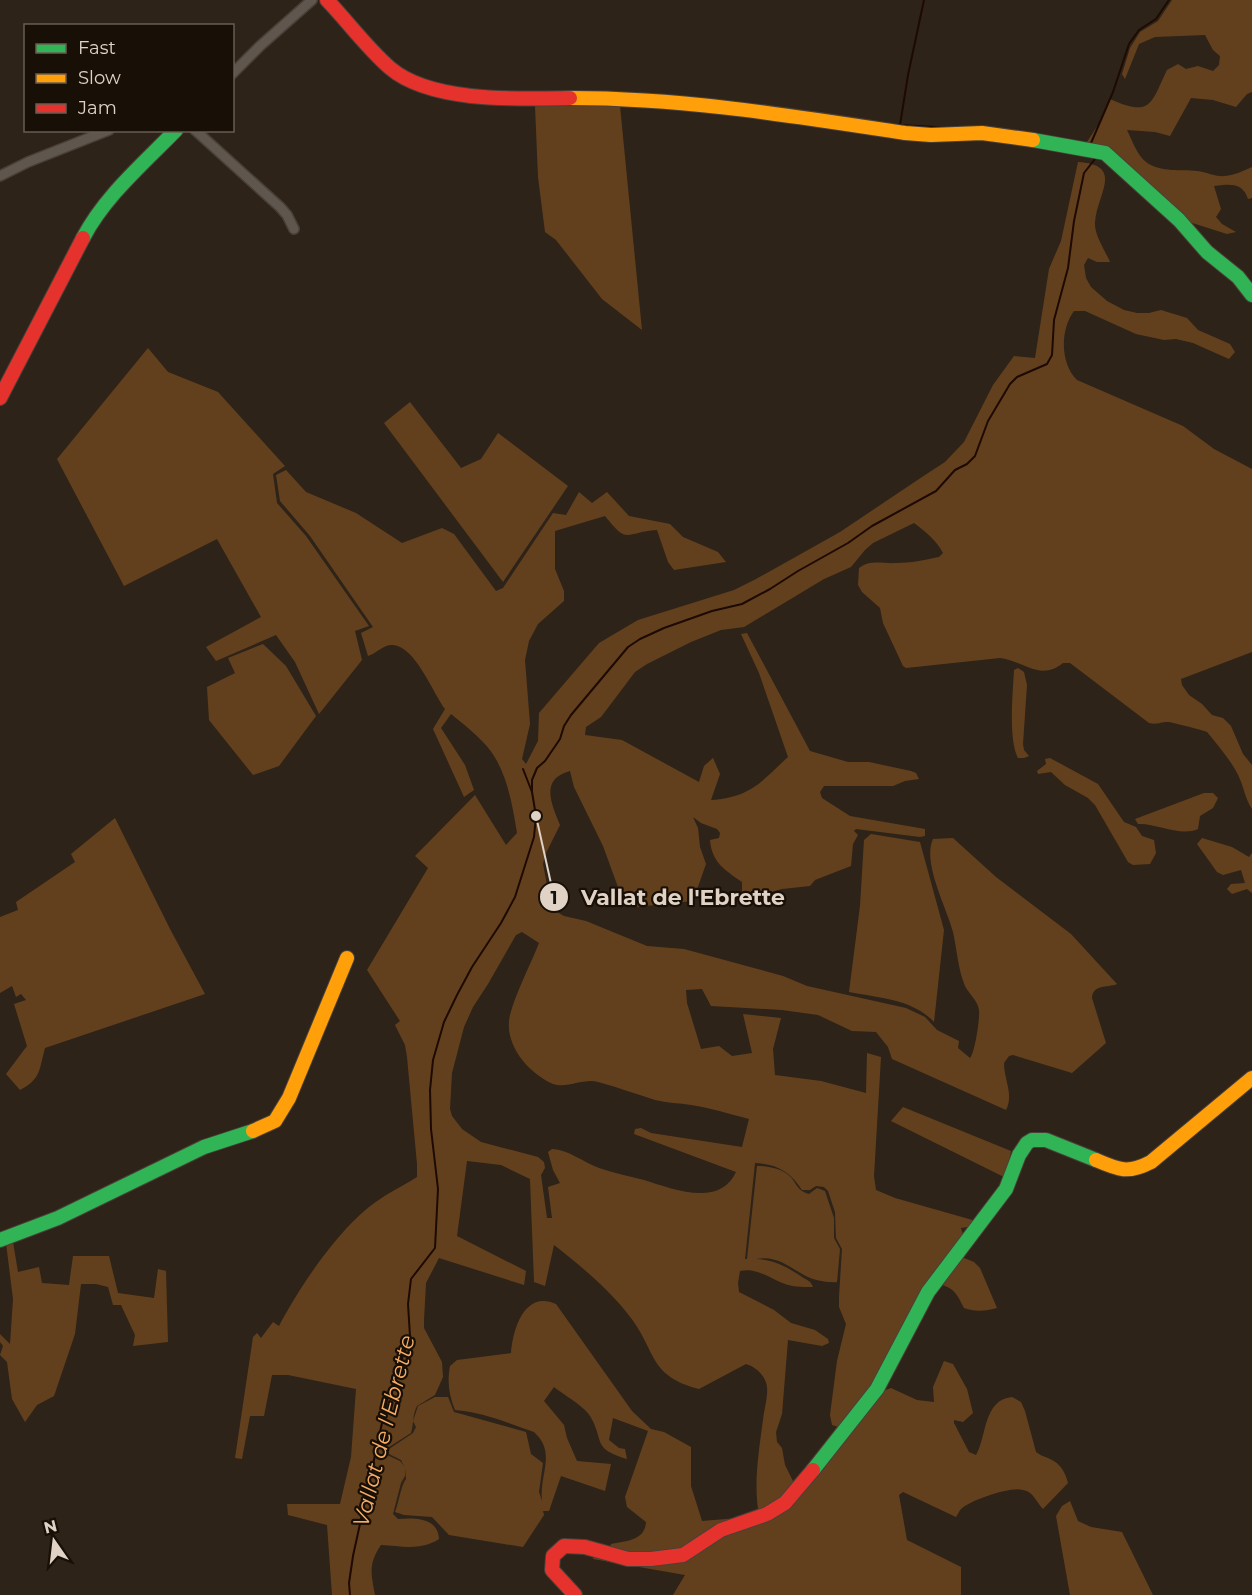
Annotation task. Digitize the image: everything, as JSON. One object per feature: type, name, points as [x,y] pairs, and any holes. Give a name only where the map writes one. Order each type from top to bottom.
[{"type":"street","points":[[234,72],[312,0]]},
{"type":"street","points":[[327,0],[390,68],[418,84],[457,94],[511,100],[589,97],[692,103],[905,133],[931,135],[982,133],[1012,136],[1104,153],[1179,220],[1207,252],[1238,277],[1252,295]]},
{"type":"street","points":[[0,176],[28,162],[104,132]]},
{"type":"street","points":[[0,398],[93,218],[115,192],[175,132]]},
{"type":"street","points":[[197,132],[287,214],[294,229]]},
{"type":"street","points":[[0,1240],[58,1218],[204,1147],[264,1127],[275,1121],[289,1098],[348,958]]},
{"type":"street","points":[[575,1595],[552,1570],[553,1556],[564,1546],[585,1547],[628,1558],[673,1557],[692,1550],[721,1530],[767,1514],[785,1503],[806,1480],[877,1389],[928,1292],[1000,1197],[1027,1143],[1032,1140],[1046,1140],[1109,1166],[1135,1170],[1151,1162],[1252,1078]]},
{"type":"shaded area","points":[[1172,0],[1252,0],[1252,92],[1247,94],[1236,107],[1213,100],[1191,98],[1170,136],[1155,132],[1127,130],[1143,159],[1158,168],[1197,171],[1221,176],[1236,174],[1252,167],[1252,198],[1248,199],[1246,193],[1235,185],[1214,186],[1221,209],[1216,217],[1222,224],[1236,232],[1227,234],[1186,221],[1085,145],[1102,119],[1110,99],[1124,105],[1142,107],[1153,99],[1167,70],[1178,64],[1186,69],[1198,66],[1213,71],[1219,65],[1220,56],[1213,50],[1205,35],[1155,37],[1139,44],[1125,79],[1122,74],[1130,48],[1140,32],[1158,21]]},
{"type":"shaded area","points":[[535,106],[620,106],[642,330],[602,299],[556,240],[545,232],[538,177]]},
{"type":"shaded area","points":[[1078,162],[1092,164],[1101,169],[1105,175],[1095,227],[1110,262],[1097,262],[1088,258],[1084,265],[1086,278],[1091,287],[1107,301],[1124,310],[1149,313],[1161,310],[1187,318],[1198,330],[1230,344],[1235,352],[1229,359],[1193,343],[1136,334],[1085,311],[1074,311],[1064,337],[1067,365],[1077,380],[1183,426],[1214,449],[1252,469],[1252,652],[1181,679],[1189,695],[1212,715],[1223,718],[1231,726],[1243,754],[1252,765],[1252,809],[1236,772],[1207,732],[1170,722],[1149,723],[1070,663],[1063,663],[1047,671],[1000,658],[906,668],[903,666],[883,623],[880,608],[862,592],[858,585],[859,568],[872,563],[907,562],[939,557],[943,553],[937,544],[914,523],[873,543],[851,567],[824,579],[744,627],[721,630],[647,664],[635,672],[601,717],[586,727],[585,735],[622,740],[699,782],[704,766],[713,758],[720,774],[711,800],[736,796],[754,787],[788,757],[759,673],[741,634],[747,633],[810,751],[848,762],[869,762],[911,771],[916,773],[919,779],[893,786],[824,786],[820,792],[822,798],[850,816],[925,829],[925,836],[856,829],[854,831],[858,835],[853,844],[851,866],[815,880],[810,886],[782,889],[753,897],[742,892],[742,882],[720,865],[713,855],[710,840],[719,838],[720,833],[717,829],[693,817],[698,828],[700,847],[706,864],[693,901],[636,907],[622,898],[603,846],[574,787],[570,771],[560,775],[551,786],[551,801],[560,825],[543,864],[550,901],[557,912],[564,916],[586,921],[647,946],[684,949],[783,976],[807,986],[906,1008],[925,1017],[937,1030],[959,1041],[958,1048],[970,1058],[977,1035],[979,1010],[963,980],[953,932],[933,873],[930,849],[933,839],[953,838],[996,877],[1071,934],[1117,984],[1098,988],[1092,998],[1106,1043],[1072,1073],[1013,1055],[1009,1056],[1004,1063],[1009,1093],[1006,1110],[892,1059],[888,1047],[876,1032],[852,1031],[818,1015],[782,1010],[711,1006],[702,989],[686,990],[687,1003],[701,1049],[719,1046],[732,1056],[752,1053],[743,1014],[781,1018],[773,1049],[775,1075],[821,1081],[866,1093],[867,1053],[881,1057],[874,1176],[876,1190],[895,1198],[976,1221],[975,1226],[961,1228],[963,1235],[954,1254],[974,1262],[980,1268],[997,1308],[980,1311],[964,1308],[953,1290],[933,1283],[880,1375],[842,1428],[832,1425],[830,1415],[837,1361],[846,1324],[839,1307],[842,1249],[836,1238],[835,1212],[828,1191],[824,1187],[816,1186],[810,1190],[802,1190],[793,1178],[782,1170],[770,1165],[755,1163],[745,1259],[747,1259],[757,1166],[784,1172],[801,1190],[809,1194],[817,1188],[825,1191],[834,1218],[834,1238],[840,1249],[837,1282],[825,1282],[811,1278],[782,1262],[763,1258],[756,1259],[775,1262],[786,1267],[809,1281],[813,1287],[791,1286],[759,1272],[740,1271],[739,1292],[774,1310],[791,1323],[815,1330],[828,1339],[829,1343],[822,1346],[788,1340],[782,1414],[776,1432],[785,1465],[795,1485],[787,1494],[761,1510],[758,1509],[757,1476],[767,1391],[765,1379],[760,1372],[746,1364],[699,1389],[671,1377],[656,1362],[623,1308],[595,1279],[554,1245],[545,1286],[534,1282],[530,1179],[501,1165],[467,1161],[457,1236],[526,1271],[524,1285],[439,1258],[426,1283],[424,1328],[442,1362],[443,1377],[435,1395],[417,1406],[413,1421],[418,1406],[435,1397],[448,1397],[454,1412],[526,1432],[531,1454],[543,1463],[539,1492],[542,1501],[546,1456],[541,1440],[534,1432],[475,1413],[455,1410],[450,1394],[449,1378],[450,1366],[457,1360],[511,1353],[518,1323],[529,1307],[536,1302],[545,1301],[556,1304],[632,1411],[651,1429],[664,1432],[691,1447],[691,1486],[702,1521],[738,1518],[683,1553],[646,1558],[609,1550],[611,1544],[638,1537],[645,1528],[646,1522],[627,1507],[625,1497],[648,1431],[613,1418],[609,1440],[619,1448],[625,1449],[627,1459],[616,1455],[603,1447],[587,1412],[554,1387],[544,1401],[564,1425],[577,1461],[611,1464],[605,1491],[561,1476],[549,1511],[543,1511],[544,1515],[523,1547],[449,1535],[432,1517],[395,1512],[406,1479],[405,1468],[405,1476],[393,1514],[398,1519],[418,1519],[430,1523],[438,1532],[439,1539],[418,1546],[381,1545],[372,1564],[375,1595],[332,1595],[327,1525],[288,1515],[287,1504],[340,1504],[351,1457],[356,1389],[288,1375],[272,1375],[264,1416],[250,1416],[242,1459],[235,1458],[253,1337],[257,1333],[261,1338],[273,1322],[279,1326],[319,1262],[356,1218],[369,1207],[417,1177],[407,1057],[405,1045],[395,1025],[400,1021],[367,970],[428,868],[415,856],[475,795],[506,845],[517,833],[508,787],[497,761],[483,741],[451,714],[441,728],[465,765],[474,790],[464,797],[433,729],[445,709],[416,661],[401,647],[393,645],[368,656],[361,633],[373,627],[310,536],[280,501],[276,475],[286,470],[306,492],[356,513],[402,543],[442,528],[454,534],[496,591],[503,588],[553,513],[566,515],[579,492],[592,503],[607,492],[629,516],[670,524],[683,537],[718,552],[726,562],[674,570],[668,562],[657,530],[623,534],[605,516],[555,531],[555,569],[564,591],[564,601],[538,624],[529,641],[525,660],[530,724],[522,759],[526,764],[538,741],[539,713],[599,643],[638,620],[734,590],[756,579],[840,532],[945,462],[964,442],[993,385],[1014,356],[1035,358],[1049,269],[1061,241]],"holes":[[[522,932],[539,943],[510,1015],[510,1036],[520,1056],[535,1073],[553,1084],[598,1082],[655,1100],[698,1106],[749,1119],[742,1147],[651,1133],[641,1128],[635,1129],[634,1134],[736,1172],[719,1190],[695,1193],[668,1188],[599,1168],[570,1154],[552,1149],[548,1152],[553,1170],[560,1183],[548,1187],[552,1218],[547,1218],[541,1175],[545,1168],[544,1162],[538,1157],[481,1142],[462,1129],[452,1116],[450,1109],[452,1073],[464,1027],[473,1007],[516,935]],[[413,1421],[416,1427],[413,1433],[389,1449],[389,1454],[401,1460],[404,1466],[400,1461],[387,1455],[389,1447],[411,1433]]]},
{"type":"shaded area","points":[[148,348],[168,372],[218,392],[285,466],[273,474],[277,503],[306,536],[369,626],[355,631],[362,660],[319,714],[295,662],[276,635],[216,661],[206,647],[261,617],[217,539],[124,586],[57,459]]},
{"type":"shaded area","points":[[410,402],[461,468],[481,459],[498,433],[568,486],[503,582],[384,423]]},
{"type":"shaded area","points":[[263,644],[286,666],[316,716],[279,766],[253,775],[209,720],[207,687],[235,673],[228,658]]},
{"type":"shaded area","points":[[1018,668],[1024,672],[1027,685],[1023,744],[1029,756],[1024,758],[1018,758],[1012,728],[1014,670]]},
{"type":"shaded area","points":[[1050,758],[1098,784],[1124,822],[1136,827],[1142,836],[1154,840],[1156,853],[1150,864],[1133,865],[1128,862],[1095,805],[1088,798],[1065,785],[1051,772],[1038,774],[1037,771],[1046,764],[1045,759]]},
{"type":"shaded area","points":[[1204,793],[1213,793],[1218,798],[1213,808],[1200,816],[1198,829],[1176,831],[1138,824],[1135,819]]},
{"type":"shaded area","points":[[115,818],[205,994],[45,1048],[36,1078],[20,1090],[6,1074],[27,1046],[14,1004],[26,1000],[21,994],[16,997],[12,986],[0,993],[0,917],[18,910],[16,902],[75,862],[71,854]]},
{"type":"shaded area","points":[[871,834],[920,842],[944,930],[934,1022],[916,1008],[906,1004],[849,992],[860,906],[864,840]]},
{"type":"shaded area","points":[[1202,838],[1232,847],[1249,857],[1252,853],[1252,893],[1247,889],[1232,894],[1227,889],[1231,884],[1245,883],[1241,870],[1223,875],[1217,872],[1197,844]]},
{"type":"shaded area","points":[[903,1107],[1011,1151],[1006,1178],[891,1121]]},
{"type":"shaded area","points":[[13,1242],[18,1272],[39,1267],[42,1283],[69,1285],[73,1256],[109,1256],[118,1293],[154,1298],[158,1269],[166,1271],[168,1342],[133,1346],[135,1335],[121,1305],[113,1305],[108,1287],[81,1284],[75,1334],[54,1396],[37,1405],[25,1422],[12,1399],[7,1362],[0,1355],[3,1346],[0,1342],[0,1334],[10,1344],[13,1299],[6,1243]]},
{"type":"shaded area","points":[[944,1361],[953,1364],[967,1389],[973,1413],[963,1422],[954,1420],[954,1423],[969,1452],[976,1455],[987,1420],[996,1405],[1012,1397],[1021,1402],[1025,1411],[1036,1452],[1060,1466],[1068,1483],[1043,1509],[1030,1493],[1017,1489],[991,1495],[966,1505],[956,1517],[903,1492],[899,1495],[907,1540],[961,1567],[961,1595],[673,1595],[685,1575],[593,1559],[595,1553],[665,1562],[694,1556],[720,1538],[766,1521],[883,1391],[891,1388],[917,1400],[934,1402],[933,1387]]},
{"type":"shaded area","points":[[1070,1501],[1078,1521],[1091,1527],[1122,1532],[1153,1595],[1070,1595],[1056,1516],[1062,1506]]},
{"type":"waterway","points":[[924,0],[900,125],[953,128]]},
{"type":"waterway","name":"Vallat de l'Ebrette","points":[[1094,146],[1091,143],[1113,92],[1129,44],[1139,30],[1156,19],[1169,0]]},
{"type":"waterway","name":"Vallat de l'Ebrette","points":[[350,1595],[349,1583],[353,1556],[387,1400],[410,1336],[408,1304],[411,1279],[435,1248],[438,1189],[431,1129],[430,1090],[433,1060],[444,1022],[457,995],[515,897],[534,837],[536,816],[532,780],[537,768],[545,761],[560,739],[571,715],[628,647],[664,628],[712,611],[742,604],[770,589],[848,543],[872,526],[936,491],[955,470],[967,464],[975,456],[988,421],[1010,384],[1017,377],[1047,364],[1052,355],[1054,320],[1068,268],[1074,221],[1084,173],[1095,159]]},
{"type":"waterway","name":"Vallat de l'Ebrette","points":[[523,769],[532,792]]},
{"type":"traffic: fast","points":[[83,238],[113,194],[174,132]]},
{"type":"traffic: fast","points":[[1033,140],[1105,153],[1179,220],[1207,252],[1238,277],[1252,295]]},
{"type":"traffic: fast","points":[[0,1240],[58,1218],[204,1147],[253,1131]]},
{"type":"traffic: fast","points":[[813,1470],[877,1389],[928,1292],[1006,1189],[1019,1155],[1027,1143],[1032,1140],[1046,1140],[1096,1160]]},
{"type":"traffic: slow","points":[[570,98],[654,101],[780,114],[905,133],[931,135],[982,133],[1033,140]]},
{"type":"traffic: slow","points":[[253,1131],[275,1121],[289,1098],[347,958]]},
{"type":"traffic: slow","points":[[1096,1160],[1123,1169],[1136,1168],[1151,1162],[1252,1078]]},
{"type":"traffic: jam","points":[[327,0],[390,68],[407,79],[428,88],[476,97],[570,98]]},
{"type":"traffic: jam","points":[[0,398],[83,238]]},
{"type":"traffic: jam","points":[[575,1595],[552,1570],[553,1556],[564,1546],[585,1547],[628,1559],[683,1555],[721,1530],[767,1514],[785,1503],[813,1470]]},
{"type":"place","name":"Vallat de l'Ebrette","points":[[536,816]]}]
